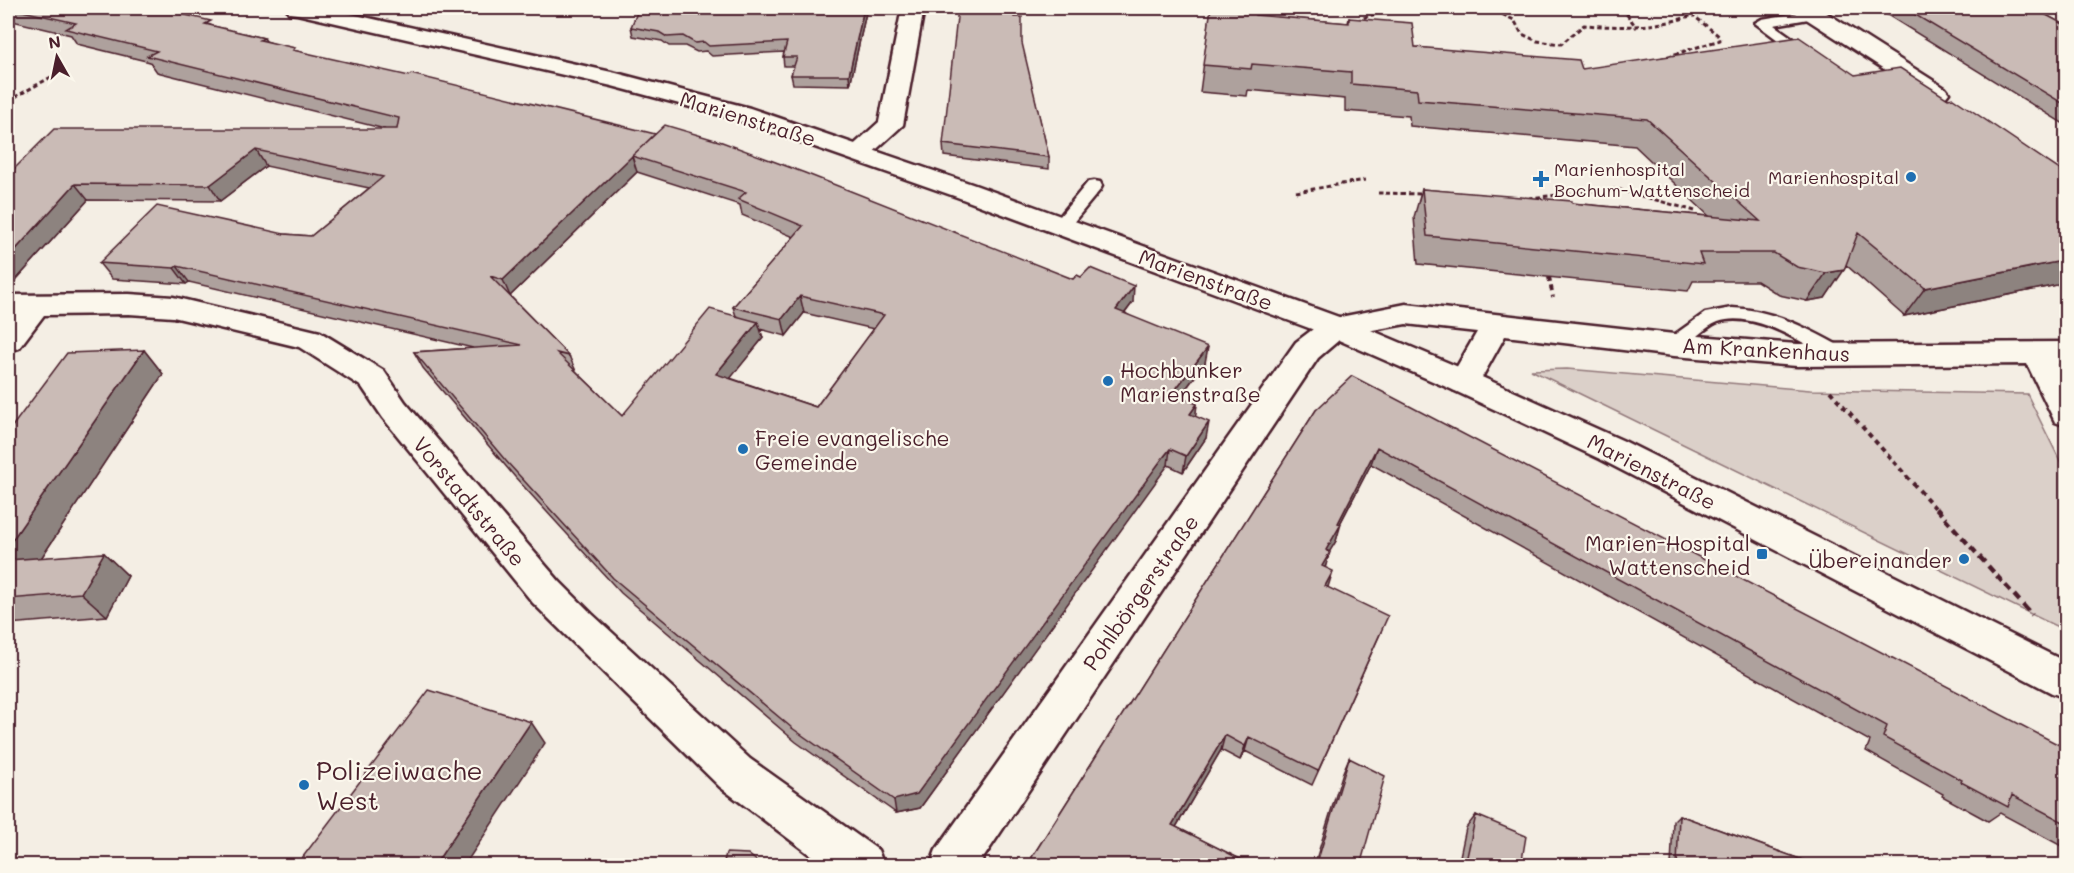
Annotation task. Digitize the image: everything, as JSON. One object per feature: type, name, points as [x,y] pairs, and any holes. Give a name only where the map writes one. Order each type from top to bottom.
[{"type":"street","name":"Marienstraße","points":[[297,8],[616,80],[741,113],[859,152],[1336,327],[1464,382],[1612,450],[2067,681]]},
{"type":"street","points":[[859,152],[891,124],[914,8]]},
{"type":"street","points":[[1810,10],[1956,105]]},
{"type":"street","name":"Vorstadtstraße","points":[[22,305],[129,304],[173,307],[309,339],[373,379],[394,410],[454,483],[546,592],[579,625],[735,773],[862,866]]},
{"type":"street","points":[[8,341],[22,305]]},
{"type":"street","name":"Am Krankenhaus","points":[[1336,327],[1406,314],[1674,345],[1797,354],[2052,353],[2067,414]]},
{"type":"street","points":[[1464,382],[1496,325]]},
{"type":"street","name":"Pohlbörgerstraße","points":[[952,866],[1306,350],[1336,327]]},
{"type":"lane","points":[[1810,10],[1762,23],[1815,60]]},
{"type":"lane","points":[[1060,226],[1094,186]]},
{"type":"lane","points":[[1674,345],[1715,316],[1745,316],[1782,324],[1838,354]]},
{"type":"path","points":[[1355,23],[1361,17],[1370,15],[1442,13],[1447,11],[1445,8]]},
{"type":"path","points":[[1489,8],[1514,20],[1522,34],[1537,41],[1561,44],[1584,25],[1638,28],[1694,16],[1709,8]]},
{"type":"path","points":[[1501,13],[1502,8]]},
{"type":"path","points":[[1622,8],[1638,28]]},
{"type":"path","points":[[1654,64],[1653,60],[1657,58],[1720,40],[1694,16]]},
{"type":"path","points":[[8,101],[53,76]]},
{"type":"path","points":[[1296,192],[1365,180]]},
{"type":"path","points":[[1519,197],[1617,189],[1695,211]]},
{"type":"path","points":[[1378,193],[1425,194]]},
{"type":"path","points":[[1797,354],[2034,617],[2025,660]]},
{"type":"shaded area","points":[[1567,369],[1810,390],[2027,394],[2066,473],[2066,631],[1531,370]]},
{"type":"building","points":[[9,8],[165,8],[181,11],[177,13],[211,21],[205,24],[295,48],[293,50],[409,76],[411,74],[655,134],[636,152],[665,125],[722,142],[805,173],[1073,279],[1077,275],[1081,277],[1090,268],[1134,286],[1116,310],[1208,347],[1172,394],[1197,404],[1190,414],[1209,422],[1186,456],[1170,449],[1162,459],[917,794],[894,800],[792,728],[613,578],[506,461],[414,352],[522,345],[177,266],[174,268],[99,263],[157,206],[284,234],[311,236],[383,177],[256,150],[210,185],[75,184],[8,258],[8,175],[54,129],[397,129],[399,118],[147,56],[157,51],[66,29],[76,23]],"holes":[[[632,156],[746,192],[738,199],[803,226],[733,307],[782,319],[800,296],[884,315],[816,407],[716,374],[758,322],[710,309],[622,416],[557,353],[569,356],[490,276],[503,280]]]},
{"type":"building","points":[[639,8],[864,8],[849,75],[791,75],[797,57],[783,57],[787,42],[709,46],[704,42],[695,43],[683,36],[667,37],[659,32],[631,27]]},
{"type":"building","points":[[958,8],[1015,8],[1014,17],[1022,17],[1022,43],[1049,157],[943,144]]},
{"type":"building","name":"Marienhospital","points":[[1211,8],[1255,11],[1255,15],[1349,23],[1349,18],[1412,23],[1415,47],[1579,60],[1582,69],[1799,37],[1855,75],[1900,68],[1948,99],[1953,98],[2067,175],[2067,260],[1925,288],[1858,233],[1844,270],[1826,273],[1797,267],[1774,253],[1699,253],[1703,264],[1427,236],[1422,189],[1572,201],[1572,203],[1760,221],[1647,119],[1418,100],[1417,90],[1351,84],[1351,72],[1252,64],[1251,69],[1203,65]]},
{"type":"building","points":[[1904,8],[2033,8],[2067,26],[2067,106]]},
{"type":"building","points":[[144,350],[8,546],[8,432],[67,353]]},
{"type":"building","points":[[1352,376],[2067,749],[2067,824],[2012,795],[2008,807],[1961,782],[1962,780],[1883,737],[1887,726],[1377,447],[1338,523],[1341,524],[1326,550],[1330,552],[1322,566],[1333,571],[1325,586],[1388,616],[1318,771],[1249,737],[1245,746],[1225,735],[1172,825],[1254,866],[1033,866],[1032,857],[1316,410]]},
{"type":"building","points":[[104,553],[81,593],[8,599],[8,560]]},
{"type":"building","points":[[429,690],[531,722],[434,866],[296,866]]},
{"type":"building","points":[[1349,758],[1385,776],[1360,866],[1316,866]]},
{"type":"building","points":[[1476,815],[1526,836],[1521,866],[1465,866]]},
{"type":"building","points":[[1679,815],[1819,866],[1677,866]]},
{"type":"building","points":[[726,853],[748,854],[763,866],[723,866]]},
{"type":"place","name":"Marienhospital","points":[[1911,177]]},
{"type":"place","name":"Marienhospital Bochum-Wattenscheid","points":[[1541,179]]},
{"type":"place","name":"Hochbunker Marienstraße","points":[[1108,381]]},
{"type":"place","name":"Freie evangelische Gemeinde","points":[[743,449]]},
{"type":"place","name":"Marien-Hospital Wattenscheid","points":[[1762,554]]},
{"type":"place","name":"Übereinander","points":[[1964,559]]},
{"type":"place","name":"Polizeiwache West","points":[[304,785]]}]
